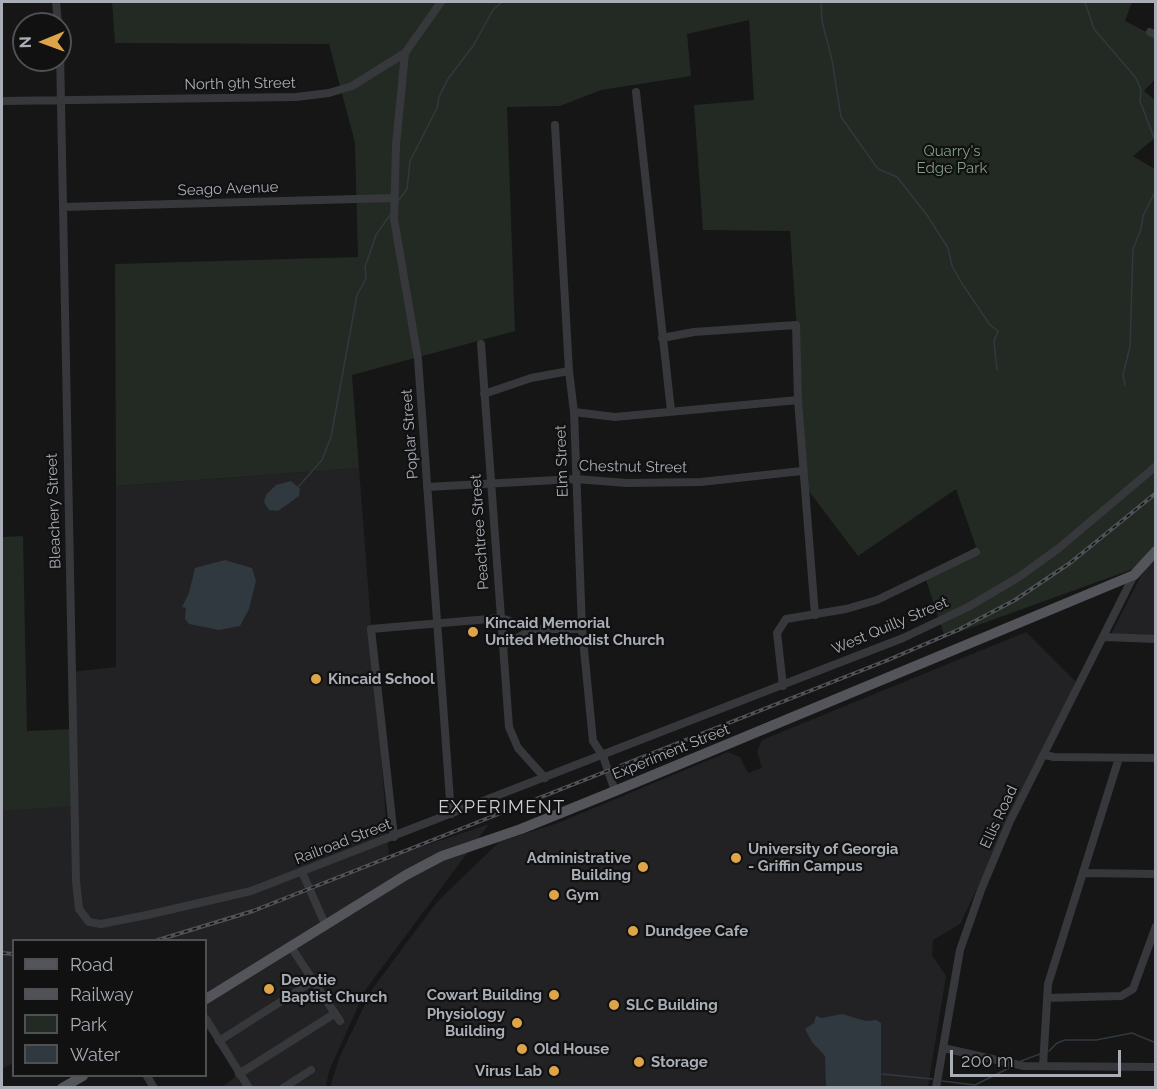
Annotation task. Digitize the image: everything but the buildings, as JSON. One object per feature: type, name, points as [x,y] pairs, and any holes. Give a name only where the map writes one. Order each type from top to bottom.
[{"type":"main road","name":"Experiment Street","points":[[207,998],[325,924],[442,856],[521,829],[615,791],[1134,575],[1155,551]]},
{"type":"main road","points":[[63,1087],[81,1077]]},
{"type":"street","name":"North 9th Street","points":[[2,101],[296,97],[329,93],[352,86],[405,53],[441,2]]},
{"type":"street","name":"Poplar Street","points":[[405,53],[393,198],[396,237],[418,359],[451,814]]},
{"type":"street","name":"Bleachery Street","points":[[61,72],[76,881],[79,909],[85,919]]},
{"type":"street","points":[[636,92],[671,411]]},
{"type":"street","name":"Elm Street","points":[[555,125],[569,371],[574,412],[582,629],[593,741],[603,755],[615,791]]},
{"type":"street","name":"Seago Avenue","points":[[63,207],[393,198]]},
{"type":"street","points":[[662,338],[694,332],[796,325],[802,471],[815,615]]},
{"type":"street","name":"Peachtree Street","points":[[481,344],[490,482],[512,738],[544,778]]},
{"type":"street","points":[[484,394],[531,378],[569,371]]},
{"type":"street","points":[[574,412],[615,417],[798,400]]},
{"type":"street","name":"West Quilly Street","points":[[603,755],[903,638],[990,595],[1059,548],[1155,466]]},
{"type":"street","name":"Chestnut Street","points":[[427,487],[575,479],[627,483],[701,482],[802,471]]},
{"type":"street","points":[[783,686],[777,633],[781,623],[786,619],[815,615],[877,600],[976,552]]},
{"type":"street","name":"Ellis Road","points":[[936,1088],[960,950],[1010,821],[1046,755],[1134,575]]},
{"type":"street","points":[[394,837],[371,629],[436,621],[501,618],[533,629],[582,629]]},
{"type":"street","points":[[503,646],[533,629]]},
{"type":"street","points":[[1105,637],[1155,639]]},
{"type":"street","name":"Railroad Street","points":[[85,919],[94,924],[101,924],[251,891],[603,755]]},
{"type":"street","points":[[1046,755],[1155,758]]},
{"type":"street","points":[[1043,1066],[1047,998],[1052,971],[1119,758]]},
{"type":"street","points":[[303,872],[325,924]]},
{"type":"street","points":[[1084,873],[1155,874]]},
{"type":"street","points":[[1047,998],[1121,996],[1133,989],[1155,926]]},
{"type":"street","points":[[239,1074],[337,1017],[291,947]]},
{"type":"street","points":[[219,1041],[313,981]]},
{"type":"street","points":[[207,1021],[249,1088]]},
{"type":"street","points":[[943,1048],[1005,1063],[1043,1066],[1155,1067]]},
{"type":"street","points":[[283,1088],[311,1070]]},
{"type":"shaded area","points":[[359,468],[389,858],[489,824],[366,989],[329,1071],[326,1087],[222,1087],[239,1074],[207,1022],[207,939],[12,939],[12,1064],[2,1069],[2,811],[74,805],[71,672],[116,667],[116,486]]},
{"type":"shaded area","points":[[1155,550],[1155,639],[1108,640],[1147,564]]},
{"type":"shaded area","name":"University of Georgia - Griffin Campus","points":[[1026,632],[1076,682],[960,924],[933,940],[932,955],[946,976],[928,1087],[330,1088],[339,1058],[373,988],[437,902],[499,842],[558,823],[728,752],[740,757],[748,773],[762,768],[757,751],[762,740]]},
{"type":"green space","name":"Quarry's Edge Park","points":[[112,2],[1132,2],[1125,21],[1156,37],[1155,79],[1144,91],[1155,100],[1155,138],[1133,156],[1155,169],[1155,550],[1147,564],[945,637],[925,577],[976,547],[956,489],[858,556],[808,490],[790,231],[703,230],[694,105],[754,100],[749,20],[687,34],[691,76],[601,90],[560,106],[507,107],[515,331],[352,375],[359,468],[116,486],[115,264],[358,257],[355,143],[329,44],[115,43]]},
{"type":"green space","points":[[23,536],[27,731],[72,729],[74,806],[2,811],[2,537]]},
{"type":"water","points":[[291,481],[300,489],[299,496],[278,511],[269,510],[264,502],[266,495],[276,485]]},
{"type":"water","points":[[225,560],[252,568],[256,581],[249,609],[240,626],[219,630],[189,624],[185,619],[186,608],[182,607],[189,593],[195,568]]},
{"type":"water","points":[[842,1014],[881,1023],[881,1087],[826,1087],[825,1056],[812,1042],[805,1029],[814,1023],[816,1016],[822,1018]]},
{"type":"waterway","points":[[398,201],[407,189],[410,161],[437,108],[439,97],[448,79],[473,46],[493,10],[502,2]]},
{"type":"waterway","points":[[821,2],[822,21],[832,60],[841,117],[878,169],[897,177],[927,215],[948,248],[952,266],[961,282],[990,325],[998,331],[994,341],[997,370]]},
{"type":"waterway","points":[[1085,2],[1094,29],[1136,78],[1141,90],[1140,101],[1156,143]]},
{"type":"waterway","points":[[1125,385],[1123,375],[1130,346],[1133,249],[1141,229],[1143,216],[1156,190]]},
{"type":"waterway","points":[[298,487],[322,460],[331,437],[357,295],[366,279],[365,267],[376,235],[390,215]]},
{"type":"waterway","points":[[1049,1051],[1057,1043],[1065,1040],[1096,1040],[1132,1033],[1156,1043]]},
{"type":"waterway","points":[[1021,1061],[1040,1054]]},
{"type":"waterway","points":[[942,1081],[975,1085],[1011,1067]]},
{"type":"waterway","points":[[882,1074],[932,1079]]},
{"type":"railway","points":[[161,939],[253,911],[888,660],[958,630],[1015,600],[1070,563],[1156,493]]},
{"type":"railway","points":[[2,953],[12,954]]},
{"type":"place","name":"Kincaid Memorial United Methodist Church","points":[[473,632]]},
{"type":"place","name":"Kincaid School","points":[[316,679]]},
{"type":"place","name":"University of Georgia - Griffin Campus","points":[[736,858]]},
{"type":"place","name":"Administrative Building","points":[[643,867]]},
{"type":"place","name":"Gym","points":[[554,895]]},
{"type":"place","name":"Dundgee Cafe","points":[[633,931]]},
{"type":"place","name":"Devotie Baptist Church","points":[[269,989]]},
{"type":"place","name":"Cowart Building","points":[[554,995]]},
{"type":"place","name":"SLC Building","points":[[614,1005]]},
{"type":"place","name":"Physiology Building","points":[[517,1023]]},
{"type":"place","name":"Old House","points":[[522,1049]]},
{"type":"place","name":"Storage","points":[[639,1062]]},
{"type":"place","name":"Virus Lab","points":[[554,1071]]},
{"type":"district","name":"EXPERIMENT","points":[[502,808]]}]
